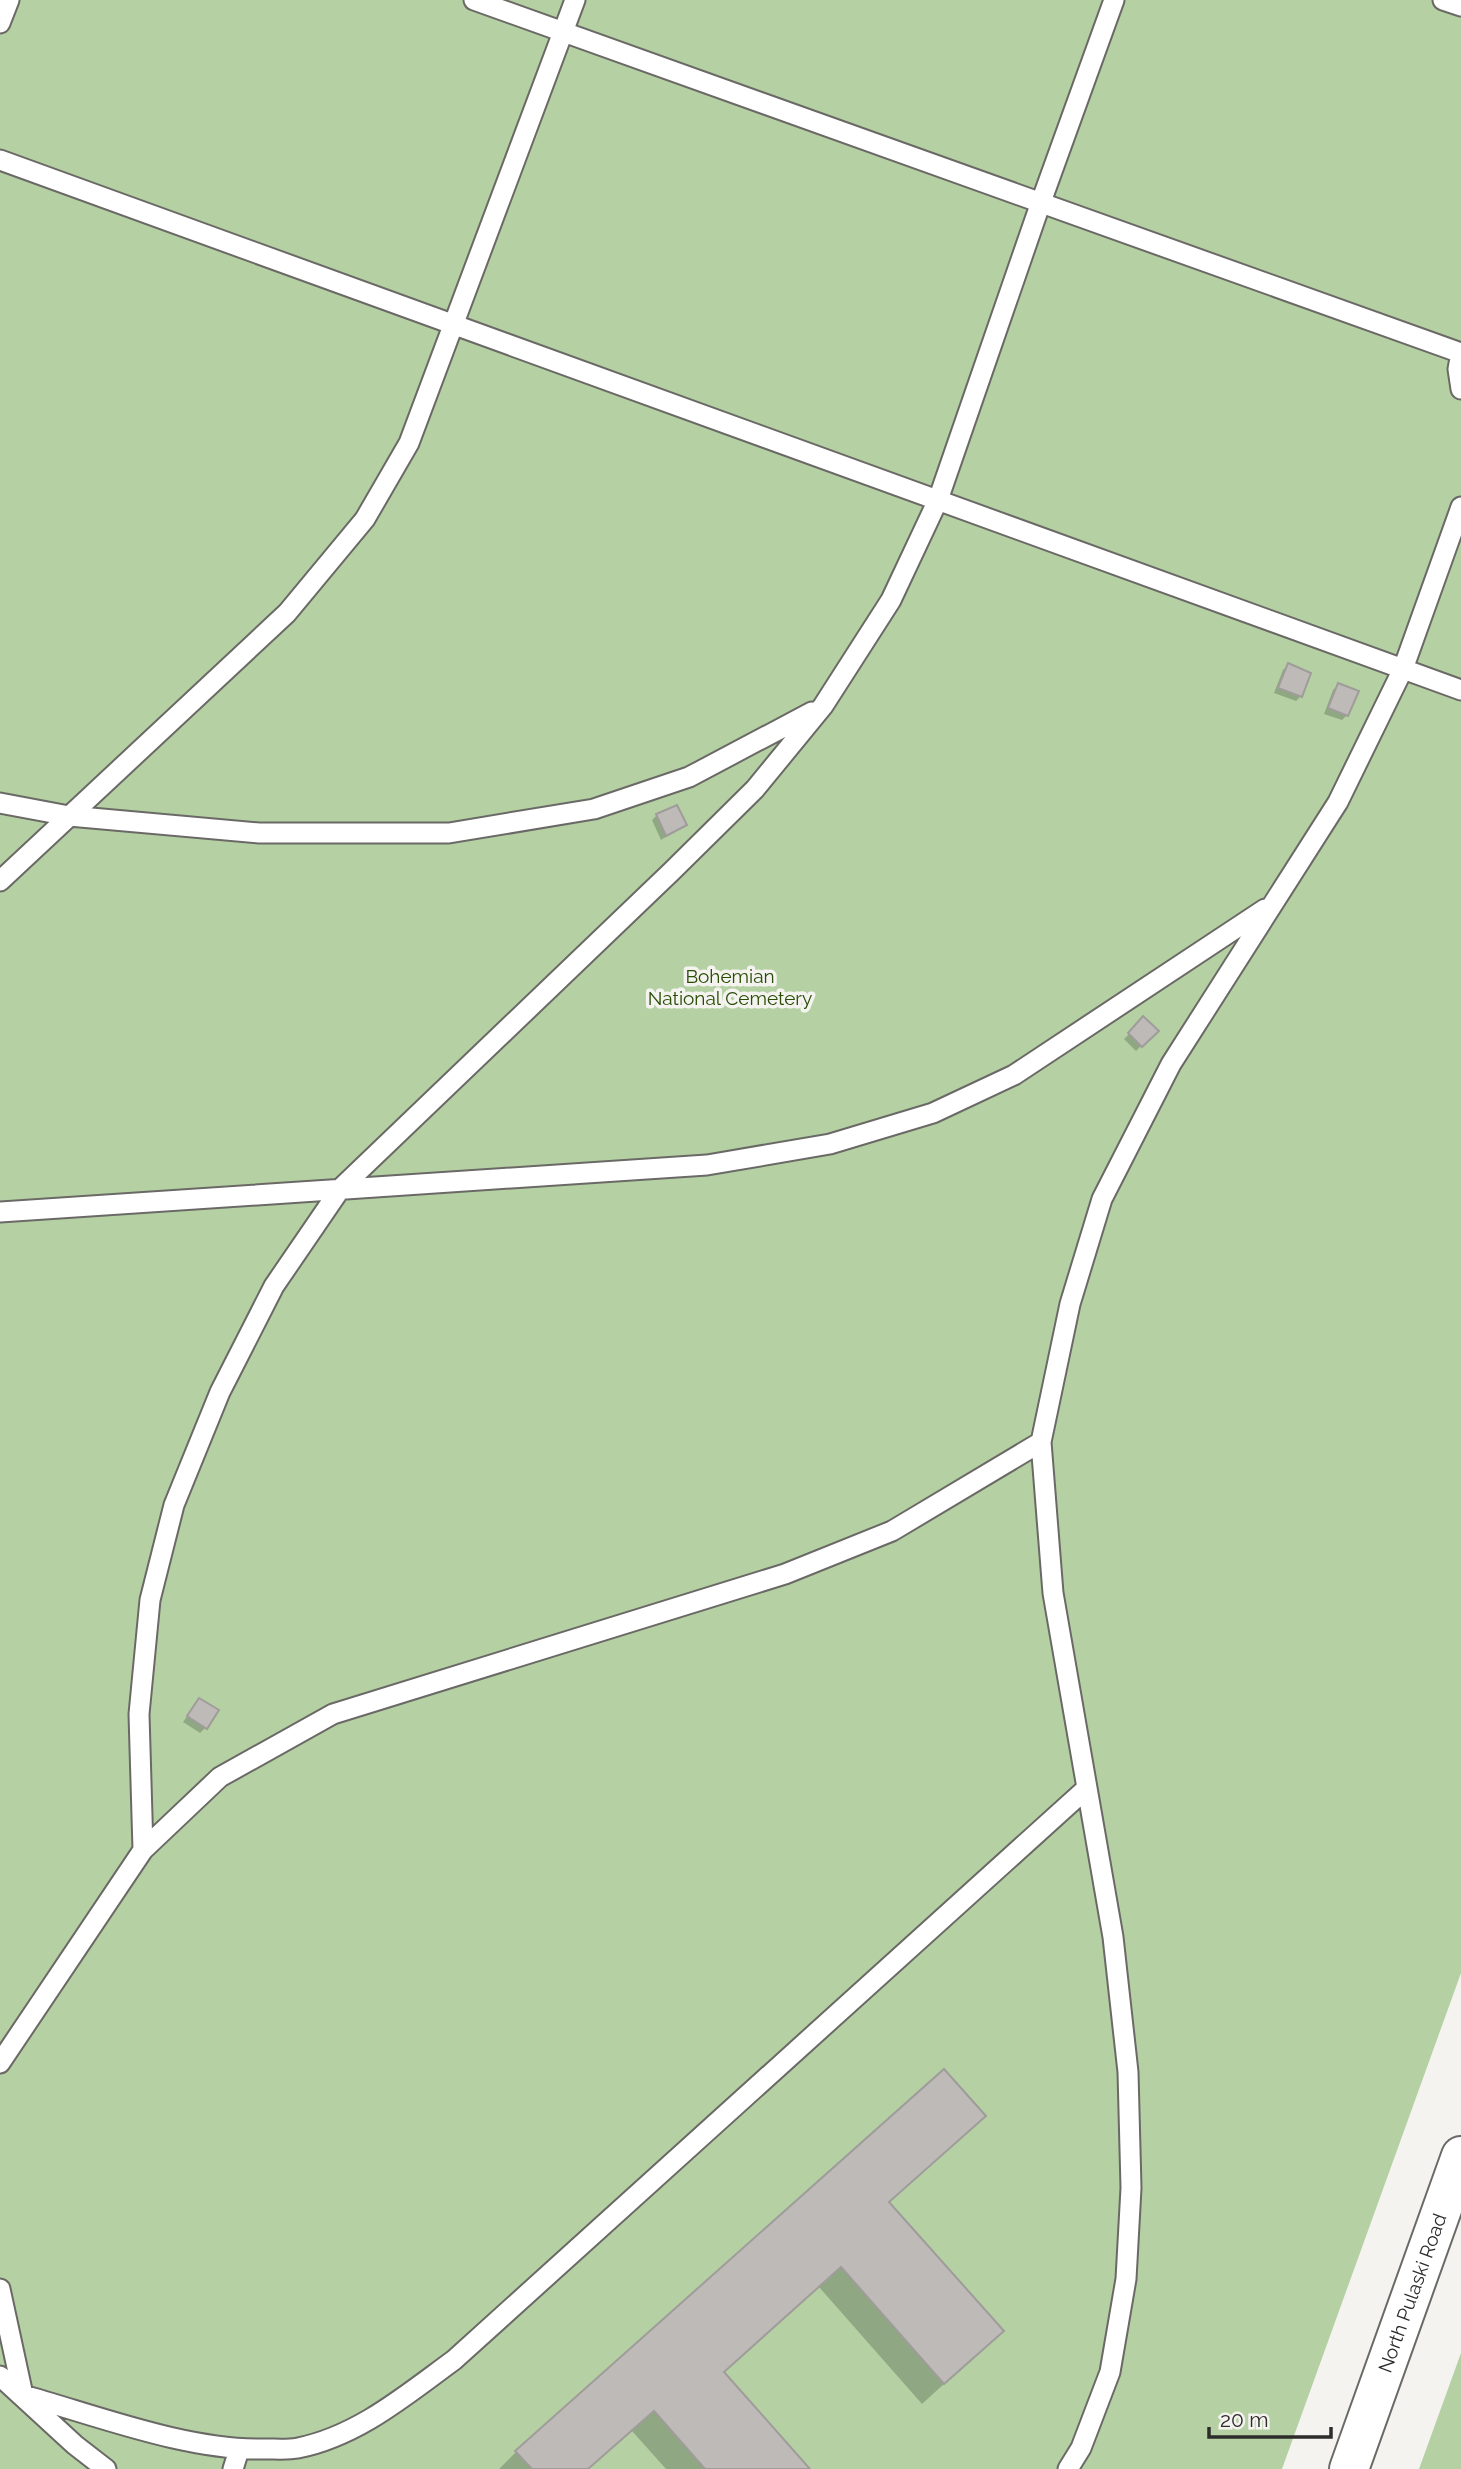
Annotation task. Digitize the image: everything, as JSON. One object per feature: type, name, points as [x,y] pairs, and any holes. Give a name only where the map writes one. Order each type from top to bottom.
[{"type":"main road","name":"North Pulaski Road","points":[[1349,2469],[1461,2156]]},
{"type":"lane","points":[[0,23],[9,0]]},
{"type":"lane","points":[[474,0],[1461,353],[1458,369],[1461,389]]},
{"type":"lane","points":[[0,881],[287,613],[365,519],[410,443],[575,0]]},
{"type":"lane","points":[[143,1850],[139,1714],[149,1600],[174,1505],[220,1392],[274,1286],[341,1188],[755,789],[823,706],[891,600],[938,500],[1114,0]]},
{"type":"lane","points":[[1443,0],[1461,6]]},
{"type":"lane","points":[[0,160],[1461,690]]},
{"type":"lane","points":[[1068,2469],[1080,2448],[1110,2372],[1126,2279],[1131,2188],[1128,2073],[1113,1937],[1053,1593],[1041,1442],[1070,1304],[1102,1199],[1171,1064],[1338,802],[1403,669],[1461,507]]},
{"type":"lane","points":[[0,803],[69,816],[258,833],[449,833],[594,808],[689,777],[823,706]]},
{"type":"lane","points":[[0,1212],[707,1165],[830,1144],[933,1113],[1014,1075],[1271,904]]},
{"type":"lane","points":[[0,2063],[143,1850],[220,1777],[333,1714],[785,1574],[892,1531],[1041,1442]]},
{"type":"lane","points":[[23,2395],[172,2437],[239,2450],[296,2449],[340,2435],[389,2409],[454,2360],[1087,1788]]},
{"type":"lane","points":[[0,2289],[23,2395]]},
{"type":"lane","points":[[0,2376],[75,2445],[106,2469]]},
{"type":"lane","points":[[233,2469],[239,2450]]},
{"type":"green space","name":"Bohemian National Cemetery","points":[[0,0],[1461,0],[1461,1973],[1282,2469],[0,2469]]},
{"type":"green space","points":[[1461,2353],[1461,2469],[1419,2469]]},
{"type":"building","points":[[1288,663],[1311,673],[1302,697],[1278,688]]},
{"type":"building","points":[[1338,683],[1359,691],[1348,716],[1328,708]]},
{"type":"building","points":[[677,805],[687,825],[666,836],[656,814]]},
{"type":"building","points":[[1143,1016],[1159,1031],[1142,1047],[1128,1033]]},
{"type":"building","points":[[199,1698],[219,1710],[207,1729],[187,1716]]},
{"type":"building","points":[[944,2069],[986,2116],[889,2202],[1004,2331],[944,2384],[841,2267],[724,2372],[810,2469],[705,2469],[654,2411],[588,2469],[532,2469],[515,2451]]}]
